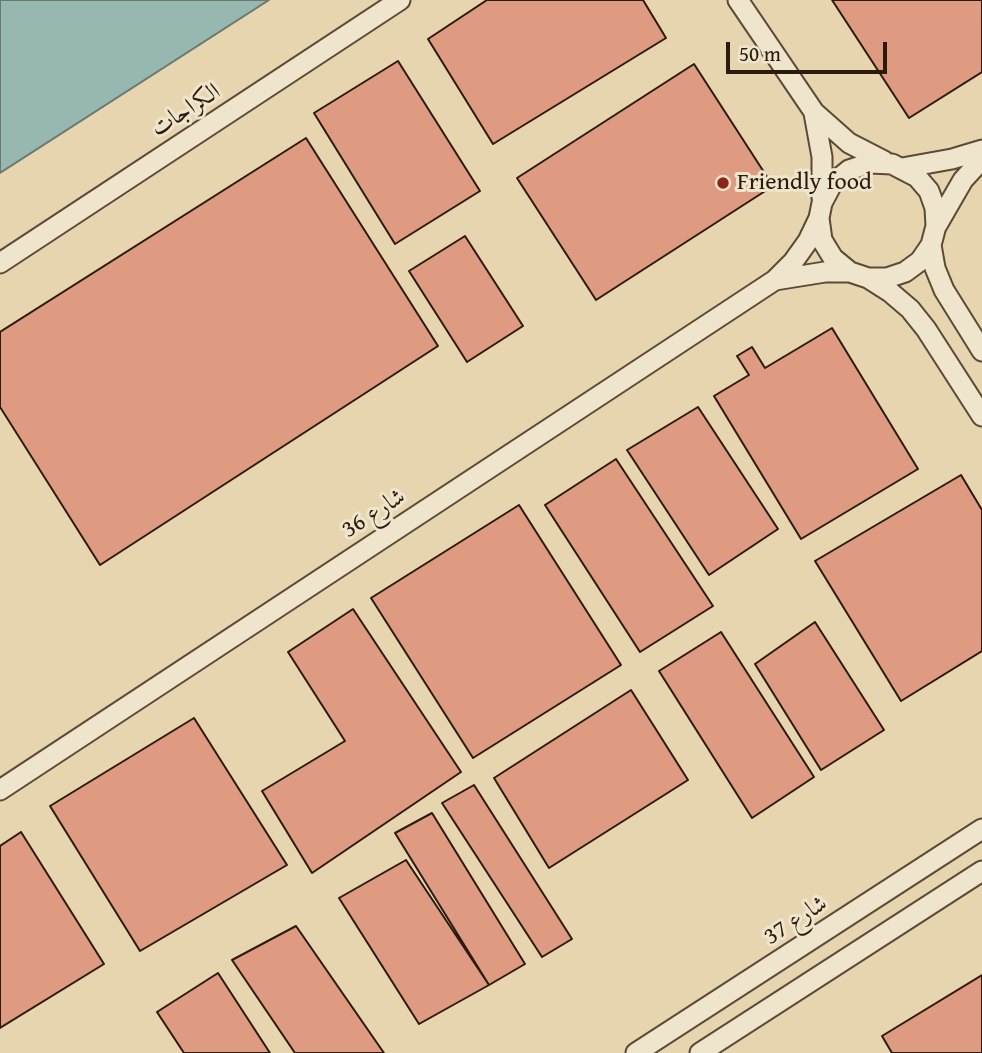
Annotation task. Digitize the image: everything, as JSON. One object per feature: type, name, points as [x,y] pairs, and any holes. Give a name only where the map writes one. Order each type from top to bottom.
[{"type":"street","name":"الكراجات","points":[[0,264],[400,0]]},
{"type":"street","points":[[738,0],[814,112],[849,143],[917,177],[929,191],[935,208],[936,226]]},
{"type":"street","points":[[814,112],[822,157],[822,240],[833,258],[890,292],[910,309],[926,329],[982,416]]},
{"type":"street","points":[[820,211],[832,184],[849,170],[870,163],[897,166],[952,159],[982,150]]},
{"type":"street","points":[[859,275],[887,278],[905,272],[920,261],[931,245],[936,226],[963,180],[982,159]]},
{"type":"street","name":"شارع 36","points":[[0,790],[775,280],[793,262],[808,241],[820,211]]},
{"type":"street","points":[[931,245],[935,268],[944,290],[982,351]]},
{"type":"street","name":"شارع 36","points":[[775,280],[825,272],[859,275]]},
{"type":"street","name":"شارع 37","points":[[636,1053],[982,830]]},
{"type":"street","points":[[700,1053],[982,871]]},
{"type":"water","points":[[0,0],[269,0],[0,173]]},
{"type":"building","points":[[487,0],[643,0],[666,38],[493,144],[428,39]]},
{"type":"building","points":[[832,0],[982,0],[982,72],[909,118]]},
{"type":"building","points":[[398,61],[480,191],[395,244],[314,113]]},
{"type":"building","points":[[694,64],[773,186],[596,300],[517,178]]},
{"type":"building","points":[[306,138],[438,346],[100,565],[0,407],[0,332]]},
{"type":"building","points":[[465,236],[523,326],[467,362],[409,271]]},
{"type":"building","points":[[832,328],[918,469],[801,539],[714,396],[749,375],[737,356],[752,347],[765,368]]},
{"type":"building","points":[[698,407],[778,529],[709,575],[627,450]]},
{"type":"building","points":[[616,459],[713,606],[640,652],[545,505]]},
{"type":"building","points":[[961,475],[982,510],[982,651],[901,701],[815,561]]},
{"type":"building","points":[[519,505],[621,665],[473,758],[371,598]]},
{"type":"building","points":[[353,609],[461,772],[312,873],[262,791],[345,741],[288,652]]},
{"type":"building","points":[[815,622],[884,730],[821,770],[755,664]]},
{"type":"building","points":[[721,632],[814,777],[752,818],[659,671]]},
{"type":"building","points":[[631,690],[688,780],[549,868],[494,778]]},
{"type":"building","points":[[194,718],[287,865],[140,951],[50,806]]},
{"type":"building","points":[[474,785],[572,939],[542,957],[442,803]]},
{"type":"building","points":[[432,813],[525,964],[489,985],[395,833]]},
{"type":"building","points":[[21,832],[104,964],[0,1028],[0,846]]},
{"type":"building","points":[[406,860],[489,985],[419,1024],[339,898]]},
{"type":"building","points":[[296,926],[384,1053],[295,1053],[232,960]]},
{"type":"building","points":[[218,973],[270,1053],[184,1053],[157,1012]]},
{"type":"building","points":[[982,975],[982,1053],[892,1053],[882,1036]]},
{"type":"place","name":"Friendly food","points":[[723,183]]}]
